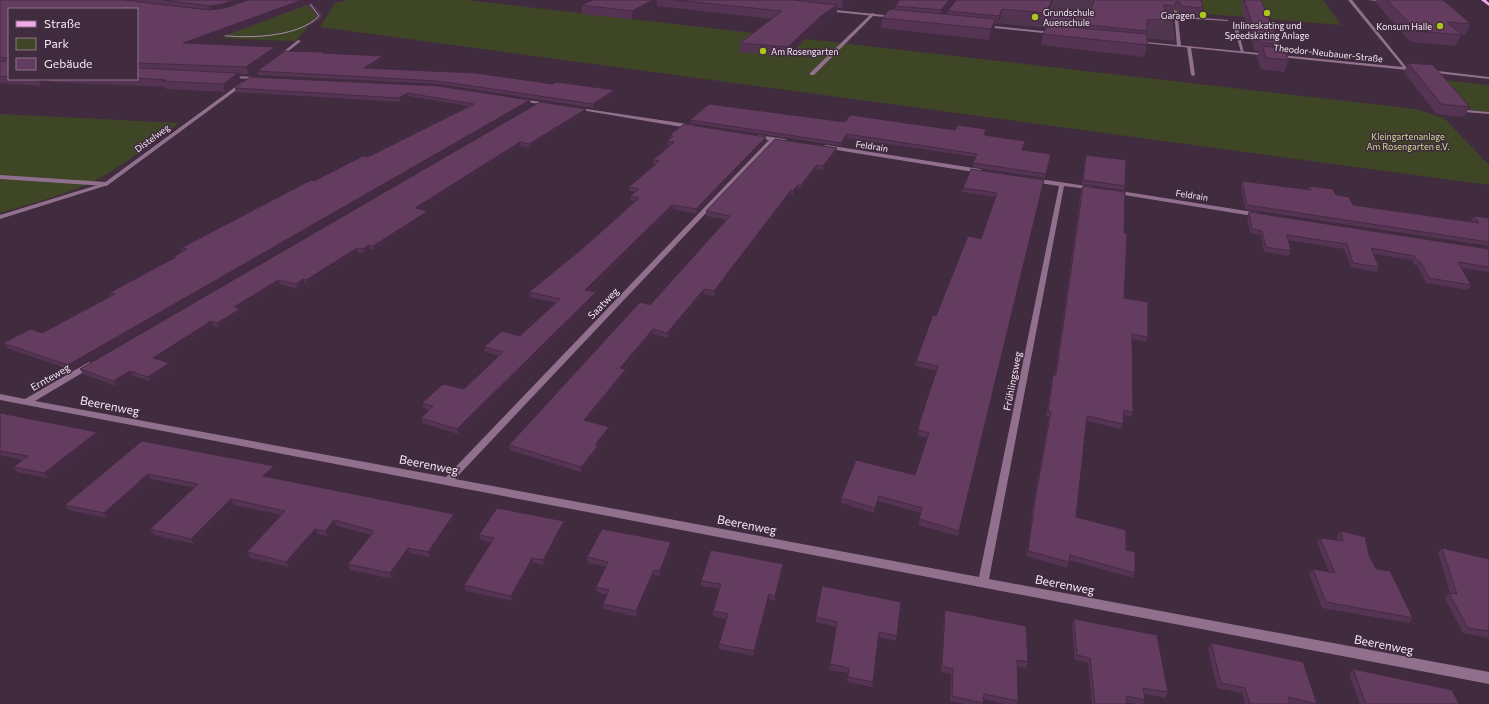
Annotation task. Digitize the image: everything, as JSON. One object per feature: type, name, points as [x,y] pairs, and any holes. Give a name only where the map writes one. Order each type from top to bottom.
[{"type":"main road","points":[[1483,0],[1489,5]]},
{"type":"street","points":[[1350,0],[1406,69]]},
{"type":"street","points":[[1370,0],[1390,2]]},
{"type":"street","points":[[821,9],[896,17]]},
{"type":"street","points":[[1176,11],[1179,46]]},
{"type":"street","points":[[812,74],[873,14]]},
{"type":"street","points":[[1176,17],[1227,20]]},
{"type":"street","points":[[1235,24],[1244,52]]},
{"type":"street","points":[[979,26],[1055,33]]},
{"type":"street","points":[[275,60],[299,41]]},
{"type":"street","name":"Theodor-Neubauer-Straße","points":[[1132,41],[1420,70]]},
{"type":"street","points":[[1189,47],[1193,75]]},
{"type":"street","points":[[1426,71],[1489,78]]},
{"type":"street","points":[[1433,72],[1439,78]]},
{"type":"street","name":"Distelweg","points":[[0,217],[106,184],[257,73]]},
{"type":"street","points":[[220,76],[266,78]]},
{"type":"street","points":[[516,99],[555,105]]},
{"type":"street","points":[[1457,100],[1466,111],[1489,113]]},
{"type":"street","points":[[526,111],[539,103]]},
{"type":"street","points":[[570,108],[703,128]]},
{"type":"street","points":[[749,136],[788,142]]},
{"type":"street","name":"Saatweg","points":[[448,481],[773,139]]},
{"type":"street","name":"Feldrain","points":[[820,146],[984,172]]},
{"type":"street","points":[[0,177],[106,184]]},
{"type":"street","points":[[1023,178],[1102,190]]},
{"type":"street","name":"Frühlingsweg","points":[[983,582],[1062,184]]},
{"type":"street","name":"Feldrain","points":[[1110,191],[1268,216]]},
{"type":"street","name":"Ernteweg","points":[[26,402],[95,362]]},
{"type":"street","name":"Beerenweg","points":[[0,397],[1489,678]]},
{"type":"shaded area","points":[[309,0],[321,13],[322,18],[310,25],[294,30],[261,36],[224,37],[217,36],[203,26],[226,35],[233,36],[259,35],[289,30],[304,25],[316,18],[305,2]]},
{"type":"shaded area","name":"Grundschule Auenschule","points":[[965,0],[1134,0],[1170,3],[1175,41],[956,19]]},
{"type":"green space","points":[[292,0],[305,2],[316,15],[316,18],[296,29],[284,32],[242,36],[219,35]]},
{"type":"green space","name":"Kleingartenanlage Am Rosengarten e.V.","points":[[348,0],[467,0],[1415,109],[1444,118],[1489,165],[1489,185],[320,27],[335,3]]},
{"type":"green space","name":"Inlineskating und Speedskating Anlage","points":[[1192,0],[1323,0],[1341,25],[1171,11],[1170,3]]},
{"type":"green space","points":[[310,25],[295,41],[138,36],[225,38],[268,35],[290,31]]},
{"type":"green space","points":[[1443,80],[1489,85],[1489,112],[1471,110]]},
{"type":"green space","points":[[0,114],[179,123],[125,163],[102,177],[57,196],[0,213]]},
{"type":"building","points":[[0,0],[123,0],[209,10],[225,8],[248,0],[302,0],[183,43],[275,47],[246,67],[138,63],[138,8],[8,8],[8,77],[0,76],[0,61],[5,62],[7,58],[0,57]]},
{"type":"building","points":[[163,0],[234,0],[209,6]]},
{"type":"building","points":[[593,0],[653,0],[632,11],[581,5]]},
{"type":"building","points":[[675,0],[794,0],[837,5],[821,16],[788,47],[740,43],[782,11]]},
{"type":"building","points":[[900,0],[949,0],[941,10],[895,6]]},
{"type":"building","points":[[956,0],[1052,0],[1046,13],[1002,9],[999,16],[948,11]]},
{"type":"building","points":[[1094,0],[1201,0],[1203,8],[1181,6],[1181,3],[1176,1],[1175,6],[1164,5],[1165,19],[1147,20],[1147,31],[1049,21],[1054,8],[1091,11]]},
{"type":"building","points":[[1244,0],[1261,0],[1280,44],[1259,42]]},
{"type":"building","points":[[1387,0],[1443,0],[1471,24],[1447,22],[1462,35],[1417,31]]},
{"type":"building","points":[[890,9],[996,19],[991,29],[882,18]]},
{"type":"building","points":[[1047,25],[1147,34],[1147,45],[1043,34]]},
{"type":"building","points":[[1262,46],[1283,48],[1289,60],[1266,58]]},
{"type":"building","points":[[285,51],[383,56],[364,68],[475,73],[553,84],[557,82],[615,90],[593,104],[438,81],[257,71]]},
{"type":"building","points":[[1408,63],[1433,65],[1470,107],[1441,104]]},
{"type":"building","points":[[138,68],[238,73],[223,84],[162,81],[166,80],[138,78]]},
{"type":"building","points":[[250,77],[438,86],[530,100],[68,365],[3,343],[31,329],[42,333],[115,294],[109,293],[176,257],[173,257],[187,249],[181,248],[311,180],[314,181],[363,156],[368,157],[474,104],[407,93],[399,98],[235,88]]},
{"type":"building","points":[[540,102],[586,109],[529,144],[520,142],[415,208],[428,211],[373,246],[369,245],[363,249],[357,248],[306,280],[303,279],[296,284],[278,280],[234,307],[240,309],[217,323],[211,321],[153,358],[169,363],[148,377],[130,371],[113,381],[80,369]]},
{"type":"building","points":[[709,104],[845,122],[850,115],[955,130],[958,125],[986,129],[984,135],[1025,141],[1022,150],[1051,154],[1046,174],[973,163],[977,154],[847,134],[841,143],[690,120]]},
{"type":"building","points":[[684,124],[766,137],[696,209],[672,205],[585,290],[596,292],[457,429],[421,418],[433,406],[422,403],[443,384],[464,389],[503,352],[484,347],[502,331],[520,336],[560,299],[529,292],[582,249],[639,198],[630,196],[639,189],[629,187],[659,161],[653,160],[674,142],[667,141],[673,136],[670,135]]},
{"type":"building","points":[[775,139],[837,148],[823,166],[817,165],[801,185],[798,185],[793,191],[791,190],[714,291],[704,289],[667,333],[653,329],[620,368],[626,369],[584,420],[609,427],[595,445],[598,446],[581,467],[509,445],[640,302],[650,305],[730,216],[706,211]]},
{"type":"building","points":[[1086,155],[1126,160],[1125,186],[1083,180]]},
{"type":"building","points":[[971,169],[1044,180],[959,531],[919,519],[922,508],[879,496],[875,508],[841,498],[856,460],[915,475],[929,433],[918,430],[938,366],[916,361],[933,315],[936,316],[968,236],[981,239],[997,193],[963,188]]},
{"type":"building","points":[[1242,181],[1311,190],[1309,186],[1333,189],[1336,195],[1349,197],[1353,205],[1479,223],[1474,216],[1489,218],[1489,242],[1247,205]]},
{"type":"building","points":[[1083,186],[1125,192],[1124,233],[1127,234],[1124,298],[1148,302],[1148,337],[1132,334],[1133,412],[1124,410],[1123,424],[1087,416],[1076,517],[1126,530],[1126,550],[1135,552],[1135,573],[1070,555],[1069,562],[1028,551],[1035,500],[1051,411],[1048,411],[1053,375],[1056,375]]},
{"type":"building","points":[[1249,212],[1489,249],[1489,267],[1458,262],[1471,285],[1429,278],[1420,261],[1414,256],[1371,248],[1379,267],[1353,263],[1347,244],[1287,235],[1291,251],[1266,247],[1262,231],[1252,229]]},
{"type":"building","points":[[0,413],[97,432],[44,473],[13,467],[28,456],[0,451]]},
{"type":"building","points":[[142,441],[274,466],[263,476],[454,514],[428,552],[408,548],[390,573],[348,564],[374,531],[334,520],[325,531],[315,529],[286,562],[247,552],[285,511],[231,499],[191,539],[150,529],[198,484],[148,474],[104,513],[65,505]]},
{"type":"building","points":[[497,508],[564,521],[543,560],[532,558],[511,596],[464,585],[494,538],[479,535]]},
{"type":"building","points":[[602,529],[671,542],[660,571],[654,570],[636,611],[603,604],[609,590],[596,587],[608,562],[587,557]]},
{"type":"building","points":[[1341,531],[1365,537],[1369,555],[1376,569],[1390,571],[1413,618],[1326,602],[1313,569],[1335,573],[1320,538],[1343,541]]},
{"type":"building","points":[[1442,548],[1489,559],[1489,631],[1468,628],[1449,593],[1457,594]]},
{"type":"building","points":[[711,550],[783,564],[775,596],[769,594],[754,651],[719,644],[728,614],[713,611],[721,584],[701,581]]},
{"type":"building","points":[[822,586],[901,602],[897,636],[879,632],[873,682],[848,677],[849,668],[830,664],[837,622],[816,617]]},
{"type":"building","points":[[945,610],[1026,626],[1028,662],[1017,660],[1018,701],[984,694],[983,703],[952,696],[953,669],[942,666]]},
{"type":"building","points":[[1074,619],[1157,635],[1168,692],[1143,688],[1145,700],[1126,696],[1127,704],[1095,704],[1090,658],[1077,655]]},
{"type":"building","points":[[1211,643],[1303,662],[1317,704],[1288,697],[1290,704],[1250,704],[1245,688],[1221,683]]},
{"type":"building","points":[[1353,669],[1452,690],[1459,704],[1366,704]]},
{"type":"tram line","points":[[211,34],[253,37],[268,36],[297,29],[309,24],[319,16],[307,0]]},
{"type":"place","name":"Inlineskating und Speedskating Anlage","points":[[1267,13]]},
{"type":"place","name":"Garagen","points":[[1203,15]]},
{"type":"place","name":"Grundschule Auenschule","points":[[1035,17]]},
{"type":"place","name":"Konsum Halle","points":[[1440,26]]},
{"type":"place","name":"Am Rosengarten","points":[[763,51]]}]
